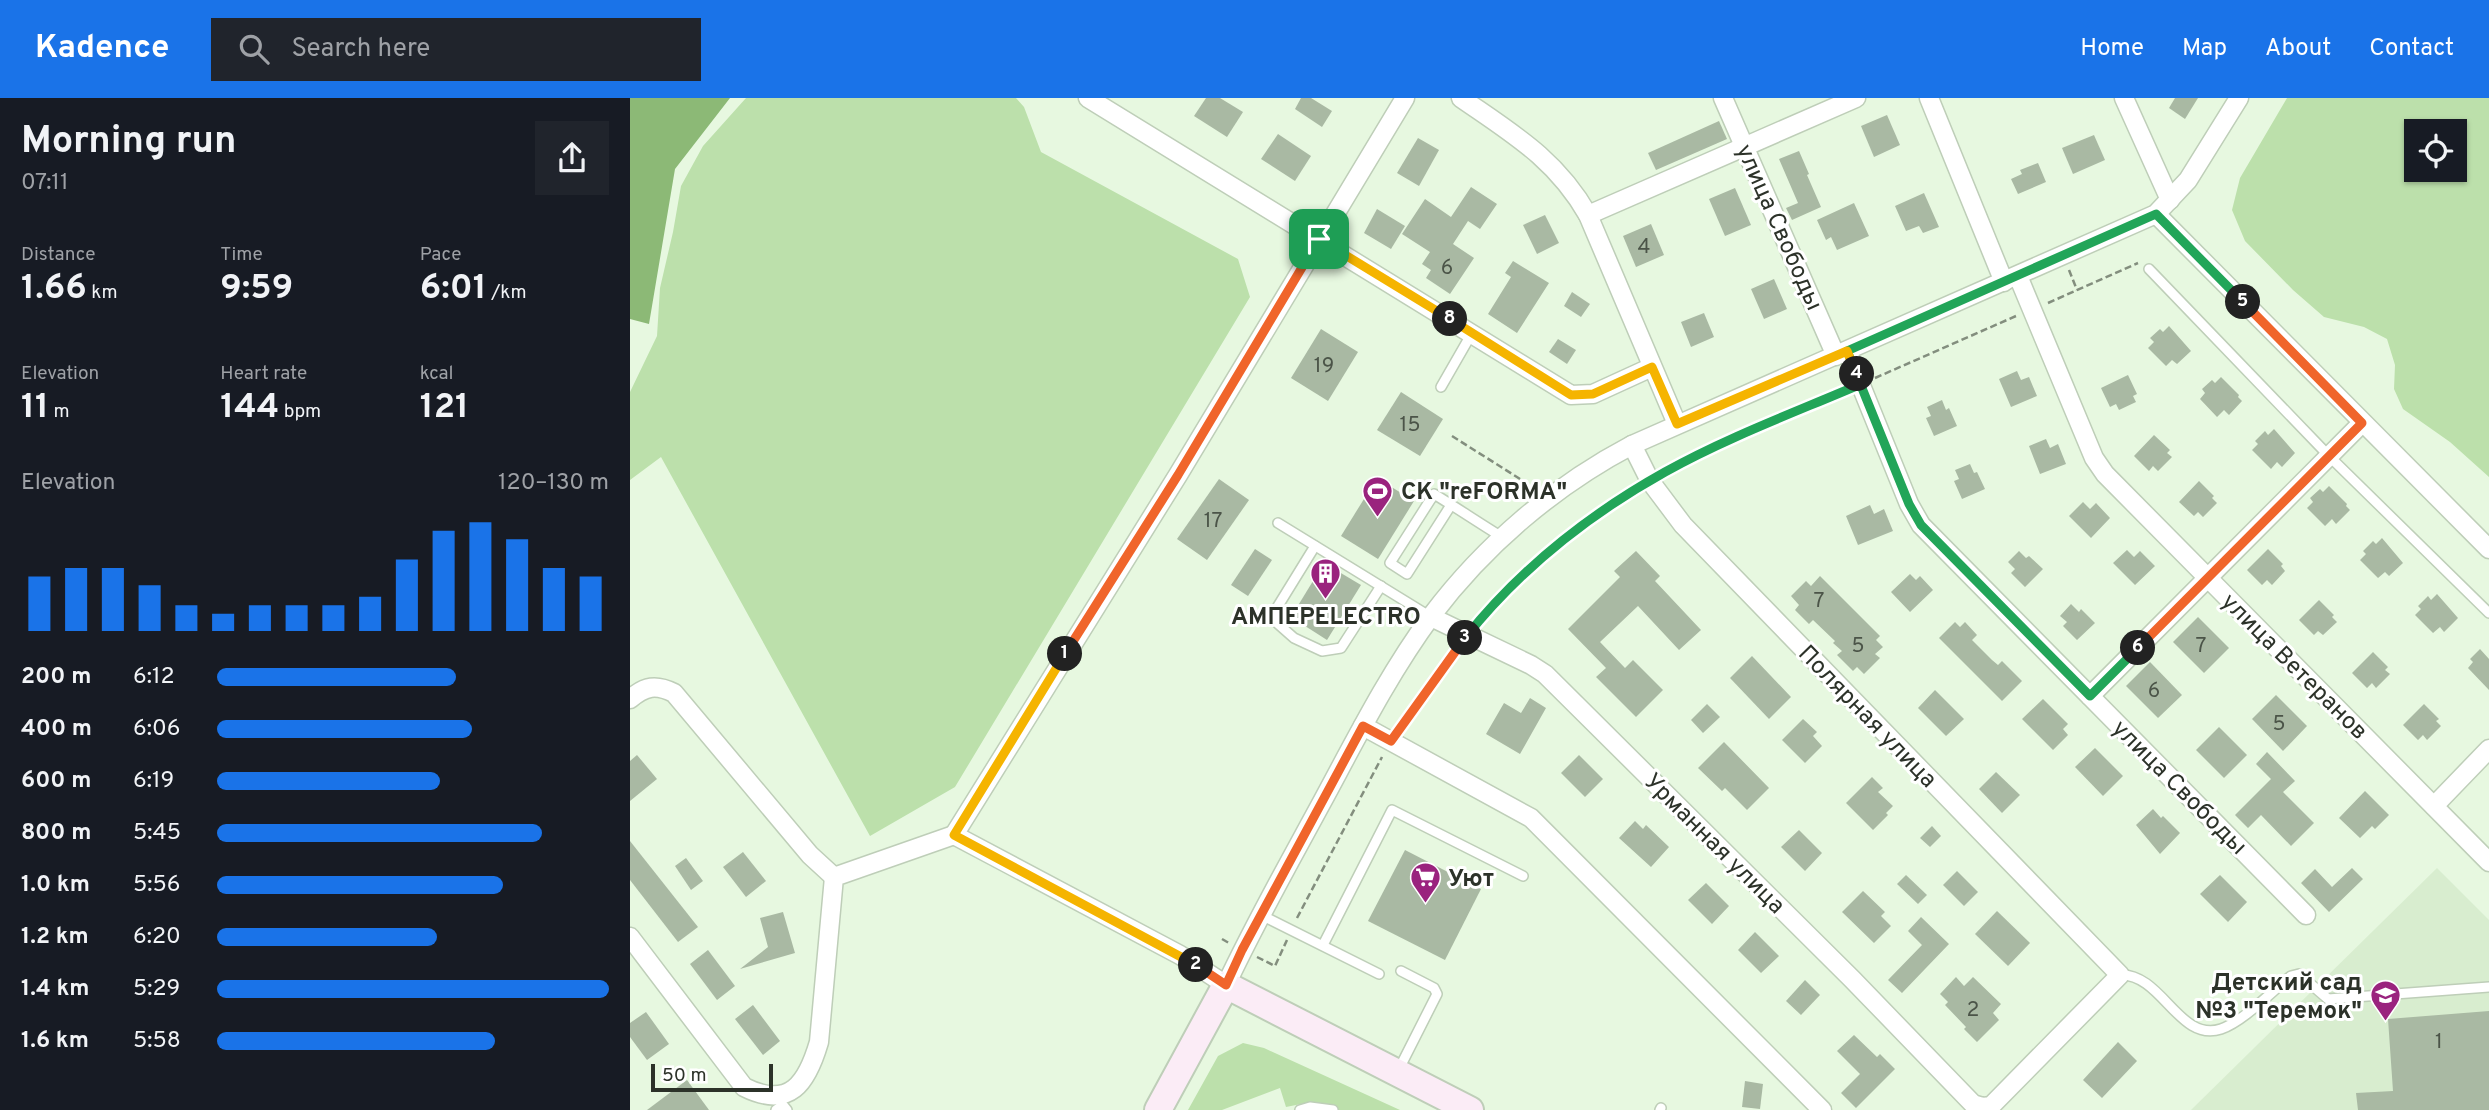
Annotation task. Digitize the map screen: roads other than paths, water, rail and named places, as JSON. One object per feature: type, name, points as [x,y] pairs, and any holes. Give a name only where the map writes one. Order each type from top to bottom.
[{"type":"main road","points":[[1158,1110],[1226,985],[1470,1110]]},
{"type":"street","points":[[1088,98],[1571,395],[1593,394],[1652,367]]},
{"type":"street","points":[[834,877],[954,835],[1185,463],[1405,98]]},
{"type":"street","points":[[1461,98],[1526,143],[1546,160],[1575,192],[1588,215],[1677,424]]},
{"type":"street","name":"улица Свободы","points":[[1723,98],[1841,353],[1861,384],[1909,504],[1921,525],[2306,915]]},
{"type":"street","points":[[1588,215],[1856,98]]},
{"type":"street","name":"улица Ветеранов","points":[[1928,98],[2011,279],[2032,310],[2094,458],[2105,474],[2489,862]]},
{"type":"street","points":[[2124,98],[2170,200]]},
{"type":"street","points":[[954,835],[1180,955],[1226,985],[1242,950],[1363,726],[1403,658],[1431,617],[1474,565],[1502,537],[1539,505],[1632,444],[2156,214],[2188,180],[2239,98]]},
{"type":"street","points":[[2156,214],[2489,549]]},
{"type":"street","points":[[2090,696],[2362,423]]},
{"type":"street","name":"Полярная улица","points":[[1632,444],[1650,481],[1683,525],[2120,975]]},
{"type":"street","name":"Урманная улица","points":[[1431,617],[1545,674],[1852,979],[1973,1104],[1991,1106],[2120,975]]},
{"type":"street","points":[[630,699],[648,687],[660,687],[674,693],[810,855],[834,877]]},
{"type":"street","points":[[1363,726],[1531,818],[1822,1110]]},
{"type":"street","points":[[2434,806],[2489,749]]},
{"type":"street","points":[[630,937],[744,1087],[759,1101],[780,1108],[793,1097],[803,1083],[818,1042],[834,877]]},
{"type":"lane","points":[[2147,265],[2329,456],[2489,613]]},
{"type":"lane","points":[[1441,387],[1472,333]]},
{"type":"lane","points":[[1451,505],[1407,574],[1390,563],[1434,494],[1502,537]]},
{"type":"lane","points":[[1279,523],[1431,617]]},
{"type":"lane","points":[[1315,546],[1278,606],[1277,623],[1294,638],[1322,651],[1341,648],[1381,586]]},
{"type":"lane","points":[[1324,945],[1392,810],[1523,876]]},
{"type":"lane","points":[[1261,915],[1379,974]]},
{"type":"lane","points":[[1397,1072],[1437,994],[1434,988],[1401,971]]},
{"type":"lane","points":[[2120,975],[2132,974],[2145,982],[2186,1021],[2199,1029],[2210,1031],[2223,1028],[2238,1019],[2291,976],[2299,974],[2328,999],[2489,987]]},
{"type":"lane","points":[[1300,1110],[1310,1107],[1333,1110]]},
{"type":"place","name":"СК \"reFORMA\"","points":[[1378,518]]},
{"type":"place","name":"АМПЕРELECTRO","points":[[1326,601]]},
{"type":"place","name":"Уют","points":[[1425,905]]},
{"type":"place","name":"Детский сад №3 \"Теремок\"","points":[[2385,1023]]}]
